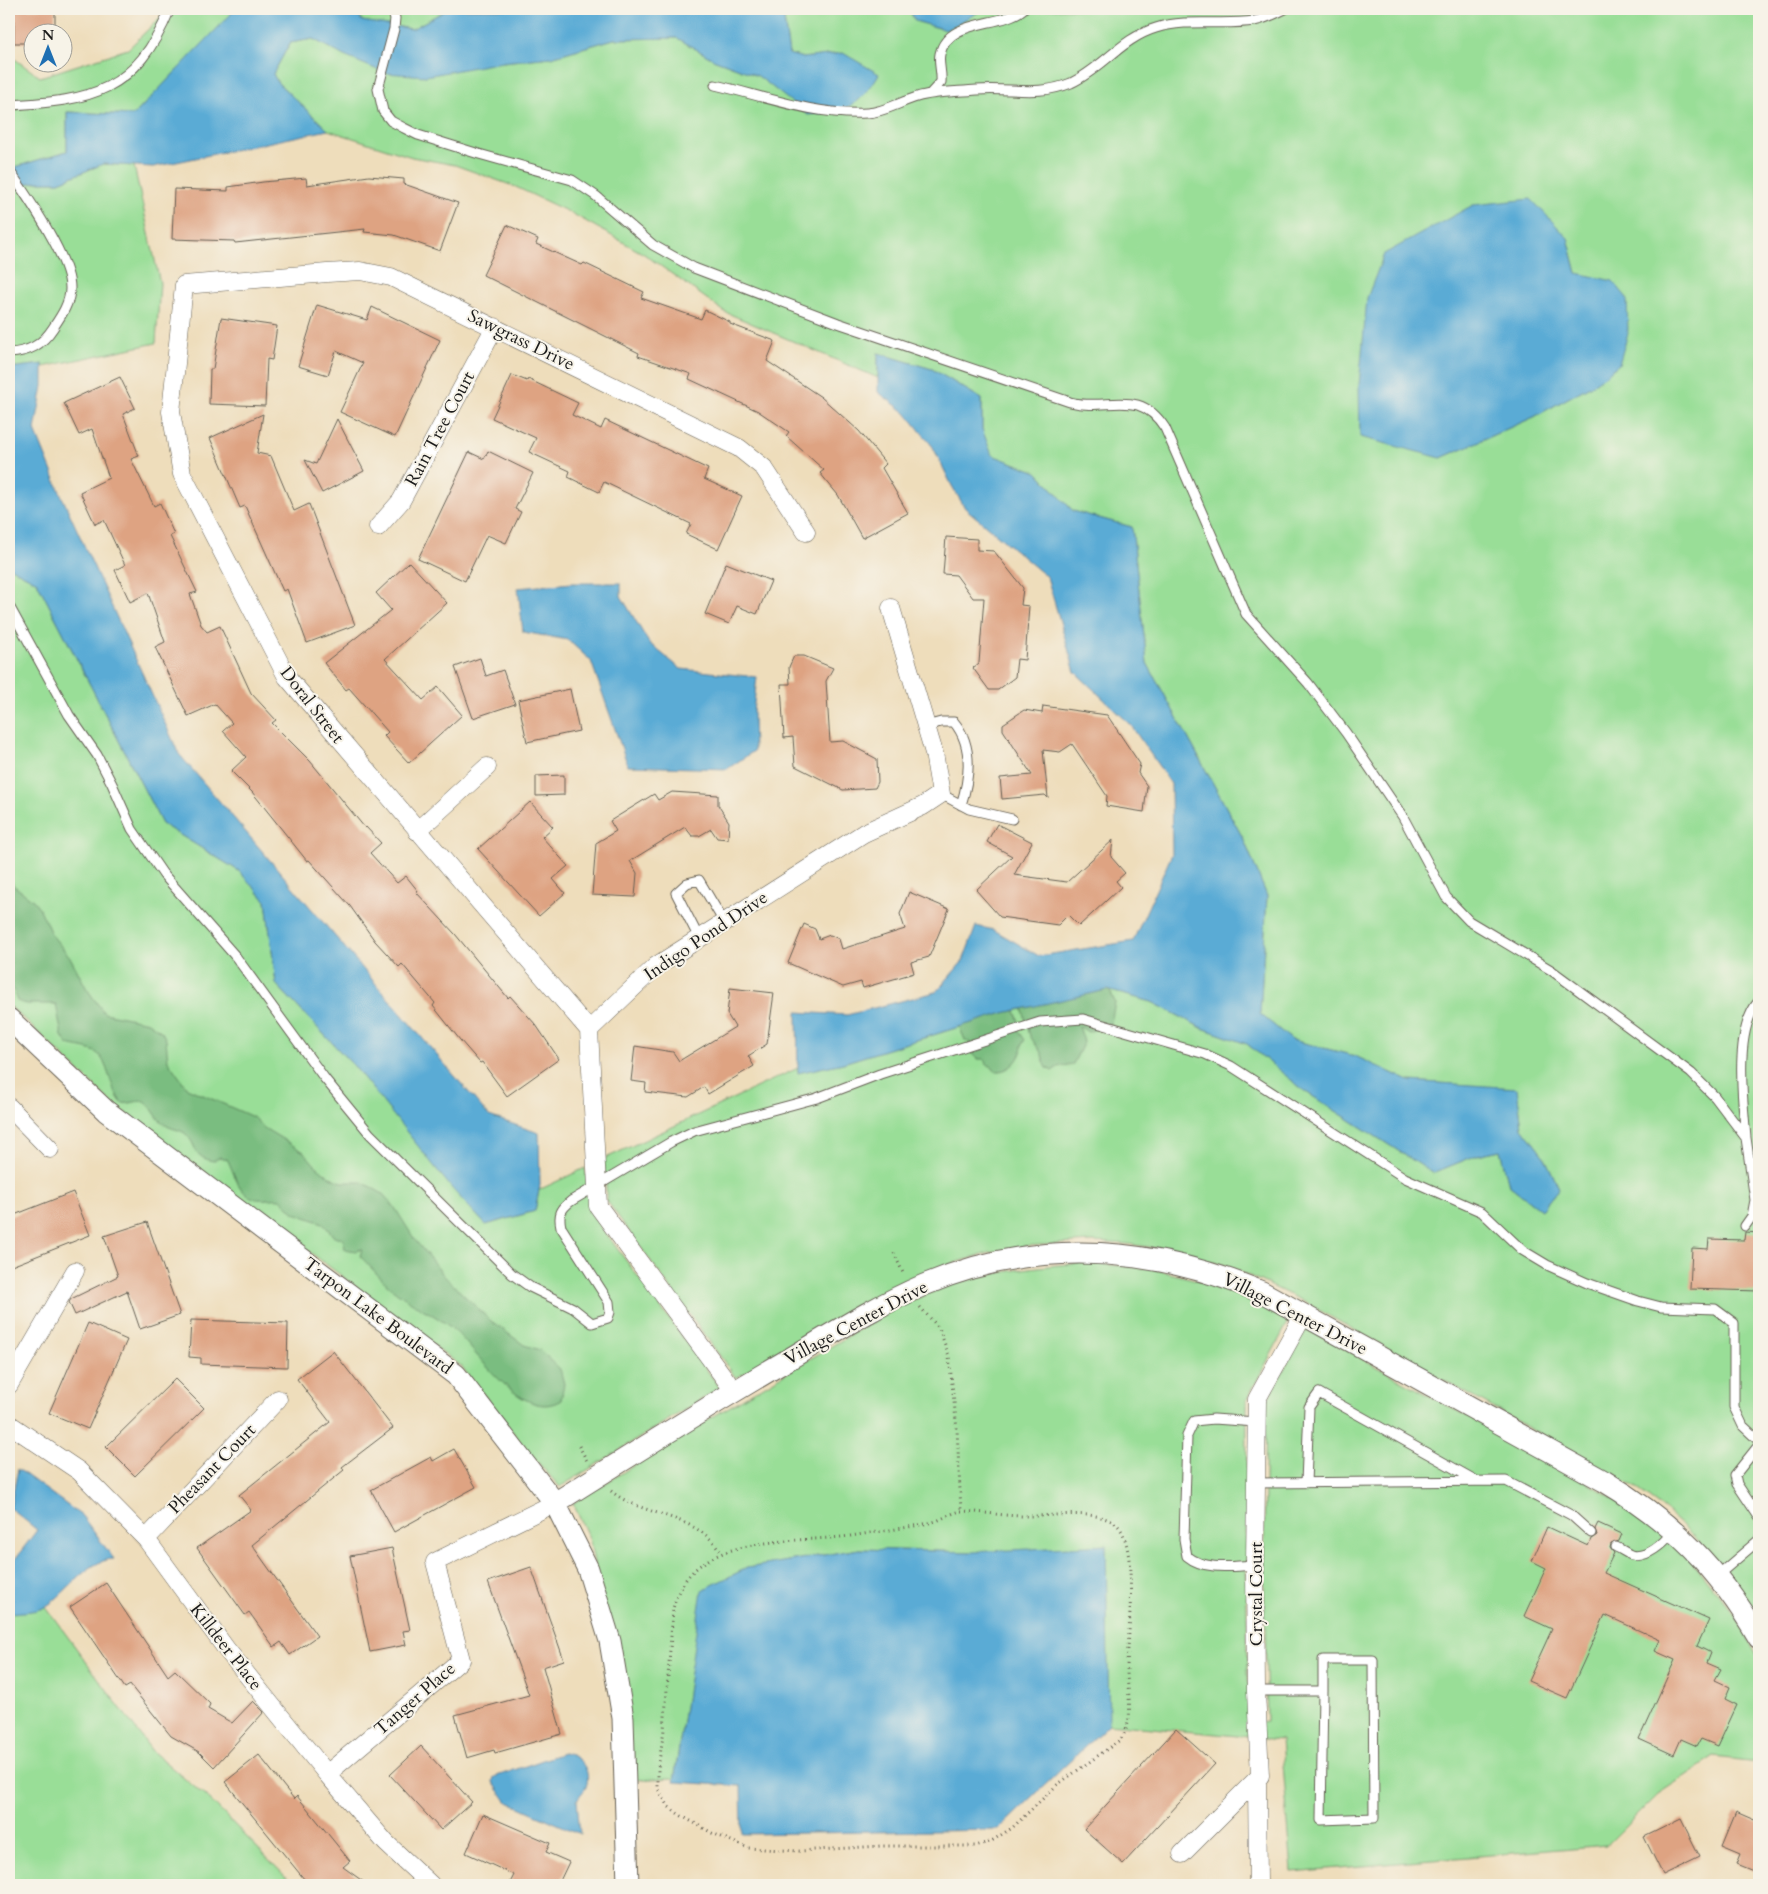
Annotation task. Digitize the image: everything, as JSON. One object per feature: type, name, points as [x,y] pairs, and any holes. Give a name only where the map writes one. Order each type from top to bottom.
[{"type":"street","name":"Sawgrass Drive","points":[[184,285],[360,271],[391,277],[739,448],[764,468],[806,532]]},
{"type":"street","name":"Doral Street","points":[[184,285],[171,412],[182,474],[287,677],[589,1030]]},
{"type":"street","name":"Rain Tree Court","points":[[378,527],[401,501],[495,327]]},
{"type":"street","points":[[891,608],[934,753],[941,794]]},
{"type":"street","points":[[417,831],[487,767]]},
{"type":"street","name":"Indigo Pond Drive","points":[[589,1030],[656,966],[864,833],[922,806],[941,794]]},
{"type":"street","name":"Tarpon Lake Boulevard","points":[[9,1019],[106,1111],[456,1375],[555,1503],[588,1569],[610,1641],[623,1718],[628,1885]]},
{"type":"street","points":[[589,1030],[595,1187],[598,1206],[734,1391]]},
{"type":"street","points":[[9,1107],[50,1149]]},
{"type":"street","name":"Village Center Drive","points":[[555,1503],[734,1391],[854,1321],[912,1291],[953,1274],[999,1262],[1054,1254],[1109,1254],[1155,1258],[1221,1275],[1262,1292],[1604,1480],[1634,1499],[1669,1536],[1718,1575],[1742,1609],[1759,1638]]},
{"type":"street","points":[[9,1385],[76,1270]]},
{"type":"street","name":"Crystal Court","points":[[1258,1885],[1257,1780],[1260,1776],[1256,1691],[1256,1398],[1304,1314]]},
{"type":"street","name":"Pheasant Court","points":[[146,1539],[278,1399]]},
{"type":"street","name":"Killdeer Place","points":[[9,1424],[79,1471],[146,1539],[227,1650],[328,1774],[386,1843],[432,1885]]},
{"type":"street","name":"Tanger Place","points":[[328,1774],[461,1660],[435,1562],[555,1503]]},
{"type":"street","points":[[1182,1854],[1257,1780]]},
{"type":"lane","points":[[9,105],[66,101],[90,95],[110,86],[132,71],[147,54],[170,9]]},
{"type":"lane","points":[[392,9],[395,18],[394,29],[378,89],[383,111],[391,121],[418,135],[572,180],[596,196],[653,245],[694,268],[838,323],[1070,402],[1084,406],[1133,402],[1157,415],[1165,428],[1246,614],[1308,683],[1346,733],[1402,817],[1442,890],[1457,911],[1469,921],[1551,970],[1691,1074],[1715,1097],[1746,1138]]},
{"type":"lane","points":[[930,94],[939,86],[942,76],[940,57],[949,39],[962,30],[1011,17],[1023,9]]},
{"type":"lane","points":[[715,85],[790,104],[852,113],[869,113],[889,109],[917,97],[930,94],[998,89],[1023,92],[1051,88],[1071,82],[1086,74],[1136,35],[1154,28],[1191,22],[1253,21],[1285,9]]},
{"type":"lane","points":[[942,76],[952,87],[962,92]]},
{"type":"lane","points":[[9,170],[27,196],[57,250],[69,279],[70,289],[61,316],[40,342],[30,350],[9,353]]},
{"type":"lane","points":[[9,606],[69,715],[101,762],[132,829],[146,852],[236,957],[324,1079],[370,1134],[512,1274],[530,1287],[573,1308],[592,1323],[608,1318],[610,1312],[609,1302],[567,1238],[559,1219],[561,1208],[571,1200],[670,1142],[694,1131],[817,1098],[880,1074],[1025,1026],[1055,1019],[1083,1019],[1205,1054],[1232,1066],[1405,1178],[1482,1212],[1522,1250],[1547,1265],[1587,1283],[1638,1302],[1661,1307],[1716,1309],[1724,1313],[1734,1323],[1734,1407],[1744,1426],[1759,1441]]},
{"type":"lane","points":[[926,726],[941,722],[954,722],[960,730],[966,745],[969,768],[969,782],[961,805]]},
{"type":"lane","points":[[941,794],[969,809],[1012,819]]},
{"type":"lane","points":[[699,938],[676,893],[687,883],[699,880],[724,922]]},
{"type":"lane","points":[[1745,1226],[1752,1216],[1755,1200],[1746,1138],[1741,1052],[1750,1018],[1759,1001]]},
{"type":"lane","points":[[1306,1483],[1309,1407],[1319,1393],[1478,1481]]},
{"type":"lane","points":[[1255,1565],[1223,1567],[1195,1562],[1187,1556],[1184,1539],[1187,1436],[1190,1427],[1194,1421],[1214,1419],[1256,1422]]},
{"type":"lane","points":[[1759,1446],[1736,1474],[1737,1484],[1759,1516]]},
{"type":"lane","points":[[1256,1483],[1506,1480],[1571,1515],[1591,1533]]},
{"type":"lane","points":[[1616,1547],[1632,1555],[1644,1554],[1669,1536]]},
{"type":"lane","points":[[1718,1575],[1759,1540]]},
{"type":"lane","points":[[1323,1660],[1374,1660],[1374,1818],[1321,1820],[1323,1691],[1323,1660]]},
{"type":"lane","points":[[1256,1691],[1323,1691]]},
{"type":"path","points":[[894,1253],[918,1305],[939,1328],[949,1356],[957,1429],[961,1511]]},
{"type":"path","points":[[579,1446],[598,1476],[612,1492],[621,1498],[654,1510],[704,1534],[713,1541],[721,1553]]},
{"type":"path","points":[[961,1511],[1027,1516],[1079,1515],[1113,1521],[1121,1528],[1124,1536],[1130,1590],[1131,1617],[1127,1669],[1130,1719],[1126,1732],[1111,1747],[1084,1764],[1057,1785],[1002,1836],[975,1846],[881,1846],[768,1851],[748,1848],[729,1841],[696,1825],[669,1807],[662,1799],[657,1781],[664,1730],[673,1609],[676,1596],[684,1581],[707,1560],[721,1553],[767,1543],[856,1536],[936,1521],[961,1511]]},
{"type":"green space","points":[[169,9],[233,9],[232,14],[134,115],[67,112],[67,151],[9,169],[9,55],[22,64],[22,72],[33,72],[40,77],[56,72],[72,72],[72,67],[128,49]]},
{"type":"green space","points":[[356,9],[448,9],[412,29],[362,21]]},
{"type":"green space","points":[[795,9],[909,9],[915,21],[946,30],[984,9],[1759,9],[1759,1619],[1734,1582],[1706,1548],[1674,1518],[1639,1490],[1301,1300],[1225,1265],[1156,1248],[1092,1242],[1024,1246],[989,1253],[921,1275],[736,1378],[607,1201],[604,1159],[798,1068],[798,1072],[843,1063],[1004,1013],[1107,990],[1152,1002],[1202,1028],[1247,1044],[1306,1092],[1433,1173],[1477,1155],[1500,1150],[1509,1185],[1541,1210],[1559,1188],[1545,1158],[1522,1128],[1517,1089],[1409,1081],[1355,1056],[1292,1040],[1260,1014],[1267,896],[1244,840],[1147,663],[1132,527],[1073,511],[1037,472],[991,455],[982,429],[982,399],[932,369],[878,353],[878,378],[725,312],[644,254],[573,214],[516,187],[455,165],[412,157],[328,130],[278,83],[273,74],[290,43],[313,39],[345,56],[502,62],[551,57],[614,39],[677,38],[713,59],[758,76],[776,89],[843,53],[803,58],[789,54],[784,19]],"holes":[[[1568,238],[1577,273],[1597,382],[1534,417],[1441,458]]]},
{"type":"green space","points":[[103,164],[134,166],[160,283],[156,343],[43,367],[43,364],[9,368],[9,187],[36,182],[59,182]]},
{"type":"green space","points":[[9,567],[37,582],[162,824],[239,871],[266,901],[276,984],[354,1066],[455,1191],[486,1225],[535,1211],[539,1190],[585,1168],[591,1213],[720,1388],[560,1487],[530,1454],[461,1366],[111,1102],[9,1005]]},
{"type":"green space","points":[[9,877],[13,885],[34,901],[40,909],[51,934],[70,957],[87,989],[104,1013],[148,1022],[162,1032],[166,1040],[168,1061],[187,1088],[253,1117],[264,1128],[304,1152],[314,1164],[330,1177],[342,1182],[362,1182],[383,1194],[395,1208],[415,1240],[446,1278],[491,1321],[524,1345],[540,1350],[560,1369],[564,1384],[561,1400],[547,1405],[532,1402],[517,1395],[489,1369],[451,1327],[396,1292],[385,1282],[360,1256],[362,1249],[356,1251],[345,1249],[343,1239],[334,1237],[323,1223],[294,1213],[281,1199],[257,1199],[251,1197],[241,1189],[227,1159],[220,1157],[213,1161],[202,1157],[187,1135],[166,1125],[145,1102],[122,1103],[98,1054],[88,1049],[68,1045],[62,1036],[56,1004],[25,1004],[17,1001],[14,991],[9,986]]},
{"type":"green space","points":[[1107,985],[1115,1002],[1111,1023],[1088,1032],[1079,1026],[1084,1042],[1073,1064],[1058,1067],[1052,1071],[1047,1068],[1042,1054],[1030,1036],[1022,1006]]},
{"type":"green space","points":[[1014,1009],[1019,1021],[1018,1030],[1025,1040],[1016,1062],[1006,1069],[995,1071],[986,1064],[984,1059],[978,1059],[969,1050],[970,1043],[965,1040],[958,1024]]},
{"type":"green space","points":[[1091,1263],[1153,1269],[1218,1285],[1290,1319],[1247,1399],[1246,1565],[1249,1723],[1267,1721],[1264,1565],[1266,1402],[1307,1328],[1600,1490],[1629,1508],[1668,1538],[1691,1560],[1735,1616],[1759,1658],[1759,1762],[1714,1757],[1658,1794],[1607,1845],[1292,1872],[1281,1740],[1108,1724],[972,1552],[859,1549],[747,1568],[703,1590],[674,1780],[672,1778],[634,1780],[590,1541],[573,1503],[784,1374],[884,1315],[920,1297],[957,1283],[1007,1271]]},
{"type":"green space","points":[[45,1606],[152,1751],[212,1802],[294,1885],[9,1885],[9,1608],[11,1613]]},
{"type":"water","points":[[233,9],[356,9],[362,21],[412,29],[448,9],[795,9],[784,19],[789,54],[803,58],[843,53],[879,74],[864,95],[850,106],[808,115],[758,76],[713,59],[677,38],[614,39],[551,57],[502,62],[426,76],[385,73],[344,56],[313,39],[290,43],[273,74],[278,83],[328,130],[153,167],[103,164],[59,182],[36,182],[9,187],[9,169],[67,151],[67,112],[134,115],[231,14]]},
{"type":"water","points":[[909,9],[984,9],[946,30],[915,21]]},
{"type":"water","points":[[1531,199],[1568,238],[1577,273],[1613,281],[1627,298],[1628,333],[1619,364],[1597,382],[1534,417],[1441,458],[1360,437],[1359,385],[1367,298],[1384,254],[1473,205]]},
{"type":"water","points":[[878,353],[932,369],[982,399],[982,429],[992,455],[1037,472],[1073,511],[1132,527],[1147,663],[1244,840],[1267,896],[1260,1014],[1292,1040],[1355,1056],[1409,1081],[1517,1088],[1522,1128],[1545,1158],[1559,1188],[1541,1210],[1509,1185],[1500,1150],[1477,1155],[1433,1173],[1306,1092],[1247,1044],[1202,1028],[1152,1002],[1107,990],[1004,1013],[843,1063],[798,1073],[797,1012],[847,1015],[936,992],[963,961],[976,926],[994,930],[1039,956],[1133,941],[1172,854],[1171,784],[1130,724],[1075,672],[1047,577],[965,508],[933,447],[906,413],[878,392]]},
{"type":"water","points":[[43,364],[43,386],[35,430],[63,499],[179,754],[489,1116],[539,1133],[540,1185],[535,1211],[486,1225],[454,1191],[354,1066],[276,984],[266,901],[239,871],[162,824],[37,582],[9,567],[9,368]]},
{"type":"water","points":[[572,583],[621,583],[621,596],[649,643],[681,669],[757,677],[753,712],[754,751],[727,769],[628,766],[591,661],[568,640],[523,632],[518,588]]},
{"type":"water","points":[[18,1469],[82,1516],[114,1559],[104,1561],[85,1572],[43,1608],[11,1613],[9,1608],[9,1567],[37,1530],[10,1508]]},
{"type":"water","points":[[1106,1545],[1109,1724],[998,1830],[742,1834],[741,1786],[674,1782],[702,1590],[747,1568],[859,1549],[972,1552]]},
{"type":"water","points":[[563,1753],[575,1757],[586,1769],[586,1787],[577,1800],[580,1834],[506,1801],[493,1782],[494,1777]]},
{"type":"building","points":[[14,9],[55,9],[55,22],[22,22],[22,43],[14,43]]},
{"type":"building","points":[[369,176],[404,179],[404,184],[458,203],[440,251],[394,235],[364,232],[365,229],[235,243],[234,241],[172,239],[174,189],[228,191],[228,187],[263,182],[306,178],[307,185]]},
{"type":"building","points":[[507,225],[538,239],[536,244],[582,265],[584,263],[644,292],[641,298],[701,319],[705,310],[730,322],[730,324],[775,341],[767,361],[821,397],[859,431],[886,464],[882,468],[908,513],[862,538],[838,495],[820,473],[824,470],[786,436],[789,432],[758,411],[689,379],[691,374],[638,356],[639,353],[483,275]]},
{"type":"building","points":[[317,305],[367,320],[372,307],[440,340],[395,437],[340,412],[363,363],[336,351],[328,375],[298,366]]},
{"type":"building","points":[[221,318],[277,326],[272,360],[267,359],[265,406],[209,404],[210,369],[213,369]]},
{"type":"building","points":[[512,375],[527,381],[528,379],[578,403],[572,415],[601,429],[605,420],[708,469],[704,479],[742,496],[718,549],[686,534],[691,524],[604,482],[599,492],[568,477],[570,471],[529,452],[536,438],[492,418]]},
{"type":"building","points":[[120,377],[135,408],[123,414],[139,456],[131,459],[154,506],[160,503],[174,534],[170,536],[197,592],[190,594],[201,625],[207,632],[220,626],[251,693],[276,720],[272,723],[310,761],[365,828],[381,843],[370,853],[397,883],[406,876],[418,891],[416,892],[455,934],[508,998],[510,996],[536,1025],[559,1059],[507,1096],[482,1062],[480,1063],[460,1040],[433,1006],[435,1003],[402,964],[399,967],[375,941],[350,906],[309,860],[307,861],[252,792],[231,771],[246,757],[223,731],[232,723],[215,704],[188,716],[155,647],[165,642],[148,593],[130,602],[115,570],[125,565],[104,520],[95,524],[80,492],[109,478],[92,429],[79,435],[64,403]]},
{"type":"building","points":[[263,414],[257,453],[271,456],[294,511],[309,504],[355,625],[307,643],[287,589],[283,591],[245,506],[240,508],[210,438]]},
{"type":"building","points":[[337,419],[364,471],[322,493],[305,460],[316,464]]},
{"type":"building","points":[[488,451],[533,473],[515,509],[521,512],[506,543],[487,535],[465,581],[418,559],[469,452],[484,459]]},
{"type":"building","points":[[946,537],[977,539],[977,550],[994,551],[1023,588],[1021,605],[1029,606],[1025,660],[1017,659],[1015,677],[998,690],[989,690],[973,668],[979,663],[984,598],[973,598],[956,575],[943,574]]},
{"type":"building","points":[[409,562],[447,603],[385,659],[423,700],[438,687],[462,715],[409,763],[384,736],[388,732],[349,688],[346,690],[324,663],[391,610],[376,593]]},
{"type":"building","points":[[726,563],[771,581],[757,614],[737,606],[729,624],[705,614]]},
{"type":"building","points":[[794,656],[804,656],[833,668],[826,681],[830,742],[843,741],[877,759],[878,782],[875,788],[843,790],[795,766],[793,737],[784,738],[781,684],[790,684],[789,667]]},
{"type":"building","points":[[480,658],[486,676],[503,670],[515,704],[473,718],[455,667]]},
{"type":"building","points":[[570,689],[579,731],[527,742],[518,700]]},
{"type":"building","points":[[1043,706],[1107,715],[1140,764],[1138,773],[1147,786],[1144,812],[1106,806],[1107,796],[1072,744],[1060,752],[1043,750],[1048,798],[1045,795],[1002,799],[1000,778],[1032,775],[1003,730],[1003,724],[1024,710],[1042,713]]},
{"type":"building","points":[[564,775],[564,795],[536,796],[536,776]]},
{"type":"building","points":[[672,792],[718,795],[718,805],[729,822],[728,839],[717,838],[711,829],[699,836],[692,836],[685,827],[630,861],[637,873],[635,897],[592,895],[596,843],[616,831],[610,821],[654,794],[658,800]]},
{"type":"building","points":[[530,802],[553,827],[542,837],[568,866],[553,879],[565,893],[539,916],[478,849]]},
{"type":"building","points":[[997,824],[1032,842],[1014,875],[1067,882],[1113,840],[1111,857],[1125,873],[1116,881],[1121,887],[1079,926],[1068,915],[1058,925],[1000,917],[976,890],[1012,856],[987,842]]},
{"type":"building","points":[[909,892],[949,909],[929,957],[911,962],[914,973],[863,988],[861,982],[843,987],[788,963],[804,924],[815,929],[819,939],[830,935],[839,939],[842,949],[905,929],[900,914]]},
{"type":"building","points":[[730,988],[774,993],[767,1044],[748,1056],[754,1066],[708,1094],[704,1087],[688,1097],[645,1092],[646,1083],[631,1081],[635,1046],[673,1052],[679,1061],[735,1027],[727,1014]]},
{"type":"building","points":[[73,1192],[90,1235],[9,1267],[9,1217]]},
{"type":"building","points":[[147,1222],[180,1315],[140,1329],[127,1291],[75,1315],[69,1302],[71,1299],[118,1276],[104,1236]]},
{"type":"building","points":[[1745,1232],[1759,1233],[1759,1291],[1690,1289],[1692,1248],[1708,1249],[1709,1239],[1744,1240]]},
{"type":"building","points":[[191,1320],[288,1323],[287,1367],[201,1364],[201,1358],[189,1357]]},
{"type":"building","points":[[88,1323],[127,1340],[88,1429],[49,1413]]},
{"type":"building","points":[[333,1351],[393,1428],[342,1467],[344,1470],[252,1545],[317,1636],[290,1655],[281,1642],[274,1647],[249,1612],[245,1615],[197,1548],[251,1510],[239,1495],[330,1422],[297,1379]]},
{"type":"building","points":[[175,1379],[204,1408],[135,1476],[106,1447]]},
{"type":"building","points":[[454,1449],[476,1487],[394,1532],[371,1490],[431,1457],[433,1461]]},
{"type":"building","points":[[1598,1523],[1622,1534],[1619,1541],[1611,1544],[1610,1548],[1614,1553],[1604,1573],[1709,1620],[1697,1646],[1711,1653],[1707,1663],[1721,1669],[1715,1680],[1730,1687],[1725,1699],[1737,1705],[1718,1746],[1701,1739],[1697,1746],[1681,1739],[1674,1755],[1639,1739],[1675,1660],[1655,1651],[1660,1640],[1605,1615],[1567,1698],[1528,1681],[1552,1629],[1524,1616],[1546,1568],[1532,1561],[1547,1527],[1588,1546],[1591,1539],[1597,1535],[1595,1529]]},
{"type":"building","points":[[392,1548],[410,1630],[403,1631],[406,1645],[370,1652],[350,1556]]},
{"type":"building","points":[[531,1567],[564,1660],[543,1667],[562,1734],[495,1753],[494,1750],[467,1758],[455,1715],[529,1695],[488,1582]]},
{"type":"building","points":[[106,1583],[168,1676],[175,1670],[210,1704],[208,1709],[232,1723],[253,1701],[264,1712],[214,1767],[199,1752],[171,1736],[130,1685],[125,1688],[70,1607]]},
{"type":"building","points":[[1176,1729],[1215,1764],[1123,1864],[1084,1829]]},
{"type":"building","points":[[421,1746],[472,1802],[441,1830],[390,1775]]},
{"type":"building","points":[[259,1755],[294,1799],[297,1796],[350,1861],[343,1867],[368,1885],[309,1885],[225,1782]]},
{"type":"building","points":[[1736,1812],[1759,1822],[1759,1873],[1737,1864],[1741,1854],[1722,1846]]},
{"type":"building","points":[[483,1814],[550,1843],[546,1852],[569,1862],[558,1885],[509,1885],[514,1875],[466,1853]]},
{"type":"building","points":[[1681,1819],[1700,1857],[1663,1875],[1644,1837]]}]
